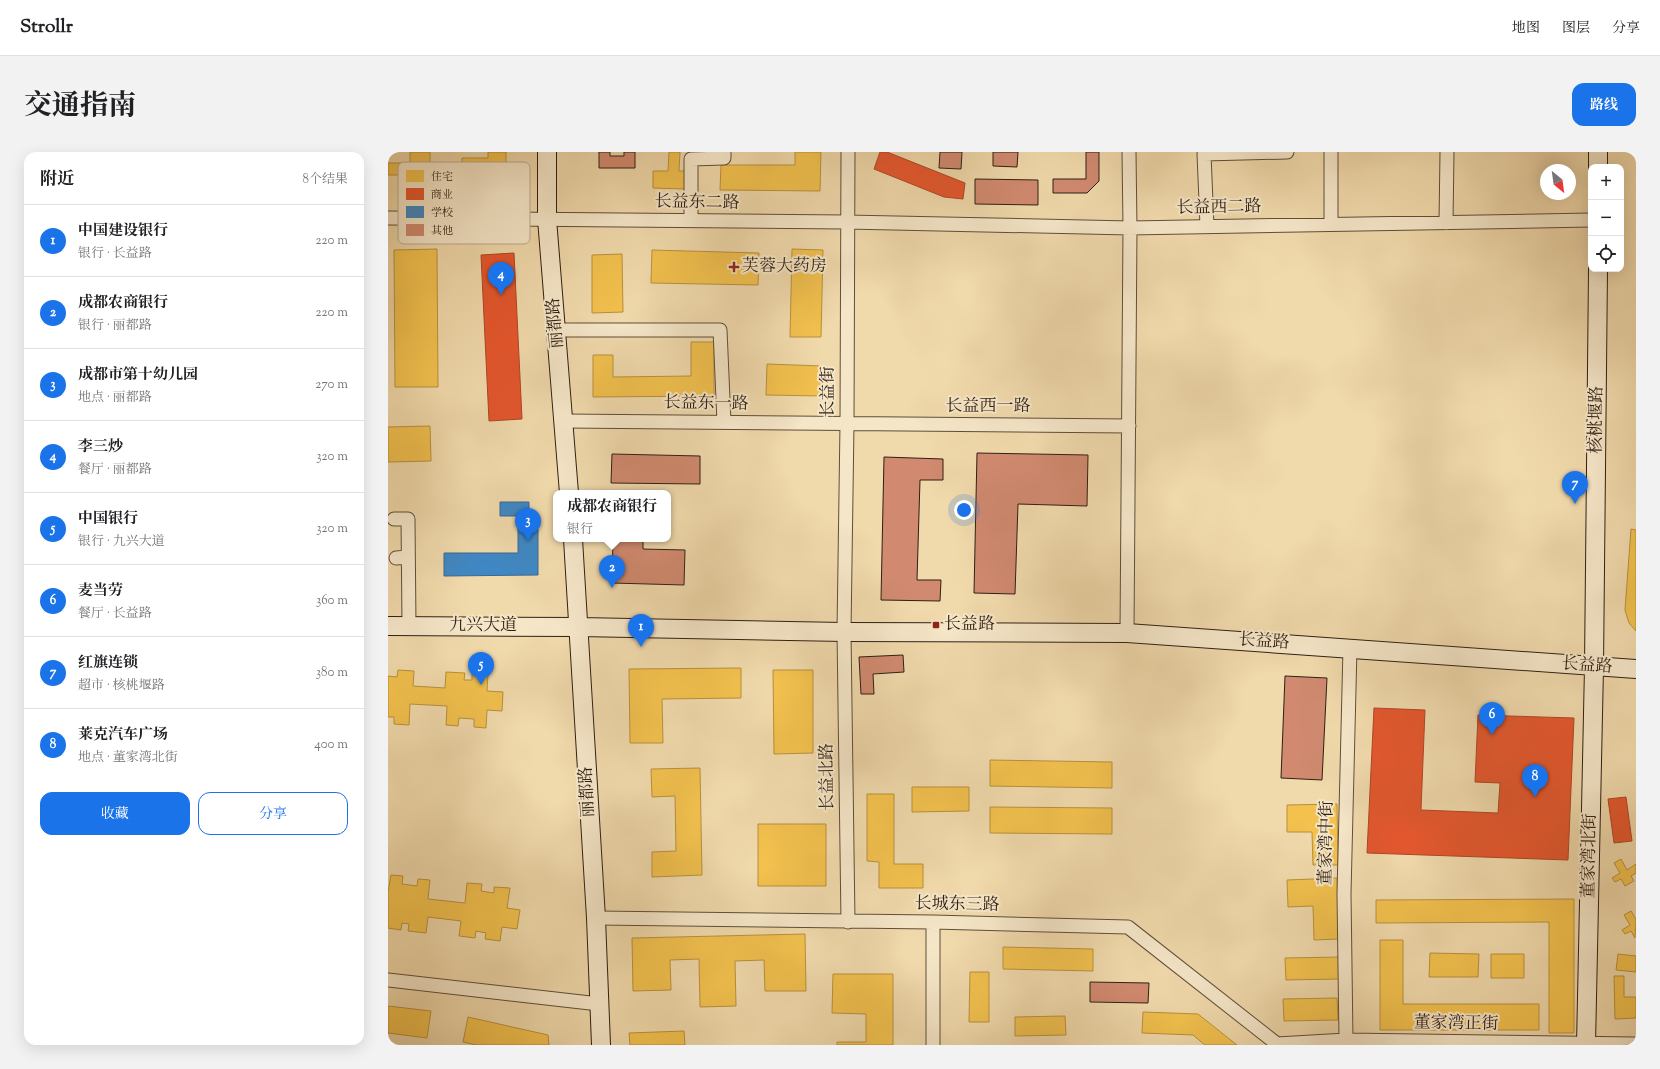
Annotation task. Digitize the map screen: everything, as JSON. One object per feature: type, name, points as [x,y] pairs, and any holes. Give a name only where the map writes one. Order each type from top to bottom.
[{"type":"street","name":"丽都路","points":[[547,152],[546,219],[569,490]]},
{"type":"street","points":[[691,220],[691,159],[724,158],[724,152]]},
{"type":"street","name":"长益街","points":[[844,632],[847,424],[848,152]]},
{"type":"street","points":[[1127,632],[1130,228],[1129,152]]},
{"type":"street","points":[[1207,226],[1204,154],[1287,152]]},
{"type":"street","points":[[1331,152],[1331,224]]},
{"type":"street","points":[[1446,223],[1447,152]]},
{"type":"street","points":[[1598,152],[1598,164]]},
{"type":"street","name":"长益东二路","points":[[388,218],[398,218]]},
{"type":"street","name":"长益东二路","points":[[530,219],[847,222]]},
{"type":"street","name":"长益西二路","points":[[847,222],[1130,228],[1588,220]]},
{"type":"street","name":"核桃堰路","points":[[1594,667],[1598,272]]},
{"type":"street","points":[[556,330],[720,330],[724,422]]},
{"type":"street","name":"长益东一路","points":[[564,421],[847,424]]},
{"type":"street","name":"长益西一路","points":[[847,424],[1129,426]]},
{"type":"street","points":[[394,519],[408,519],[402,558],[409,626]]},
{"type":"street","name":"丽都路","points":[[572,542],[579,627],[596,918],[601,1045]]},
{"type":"street","name":"九兴大道","points":[[388,626],[579,627]]},
{"type":"street","name":"长益路","points":[[579,627],[844,632],[1127,632],[1636,669]]},
{"type":"street","name":"长益北路","points":[[844,632],[848,922]]},
{"type":"street","name":"董家湾中街","points":[[1346,1040],[1344,894],[1350,648]]},
{"type":"street","name":"董家湾北街","points":[[1586,1044],[1594,667]]},
{"type":"street","name":"长城东三路","points":[[596,918],[933,922],[1128,927],[1276,1045]]},
{"type":"street","points":[[933,922],[933,1045]]},
{"type":"street","points":[[388,980],[599,1004]]},
{"type":"street","name":"董家湾正街","points":[[1276,1045],[1346,1040],[1636,1044]]},
{"type":"building: 住宅","points":[[410,152],[430,152],[430,162],[410,162]]},
{"type":"building: 住宅","points":[[488,152],[506,152],[506,162],[462,162],[462,158],[488,158]]},
{"type":"building: 住宅","points":[[669,152],[680,152],[679,171],[686,171],[686,189],[653,188],[653,171],[668,171]]},
{"type":"building: 住宅","points":[[795,152],[821,152],[820,191],[720,190],[721,165],[795,165]]},
{"type":"building: 住宅","points":[[388,163],[398,163],[398,175],[388,175]]},
{"type":"building: 住宅","points":[[437,249],[438,387],[395,387],[394,250]]},
{"type":"building: 住宅","points":[[792,249],[823,250],[821,337],[790,337]]},
{"type":"building: 住宅","points":[[652,250],[759,253],[758,285],[651,283]]},
{"type":"building: 住宅","points":[[622,254],[623,312],[592,313],[592,255]]},
{"type":"building: 住宅","points":[[691,342],[714,342],[714,396],[593,397],[593,355],[613,355],[613,377],[691,376]]},
{"type":"building: 住宅","points":[[767,364],[822,366],[821,396],[766,395]]},
{"type":"building: 住宅","points":[[430,426],[431,461],[388,462],[388,427]]},
{"type":"building: 住宅","points":[[1631,529],[1636,530],[1636,631],[1629,623],[1625,610]]},
{"type":"building: 住宅","points":[[741,668],[741,698],[662,699],[663,743],[630,743],[629,669]]},
{"type":"building: 住宅","points":[[398,670],[414,671],[413,686],[445,688],[446,672],[465,673],[464,680],[472,680],[472,673],[488,674],[487,691],[503,692],[502,711],[487,710],[486,728],[474,727],[474,719],[459,718],[458,726],[446,725],[447,706],[410,704],[409,725],[394,724],[394,717],[388,717],[388,676],[397,677]]},
{"type":"building: 住宅","points":[[773,670],[813,670],[813,753],[774,754]]},
{"type":"building: 住宅","points":[[990,760],[1112,762],[1112,788],[990,786]]},
{"type":"building: 住宅","points":[[700,768],[702,875],[652,877],[652,852],[676,851],[675,796],[652,797],[651,769]]},
{"type":"building: 住宅","points":[[912,787],[969,787],[969,811],[912,812]]},
{"type":"building: 住宅","points":[[867,794],[894,794],[894,864],[923,864],[923,888],[879,888],[879,862],[867,861]]},
{"type":"building: 住宅","points":[[1337,804],[1338,865],[1313,865],[1312,832],[1287,832],[1287,805]]},
{"type":"building: 住宅","points":[[990,807],[1112,808],[1112,834],[990,833]]},
{"type":"building: 住宅","points":[[758,824],[826,824],[826,886],[758,886]]},
{"type":"building: 住宅","points":[[1621,859],[1627,870],[1636,864],[1636,873],[1631,876],[1634,881],[1625,886],[1621,879],[1615,882],[1612,878],[1620,873],[1614,863]]},
{"type":"building: 住宅","points":[[391,875],[403,876],[402,884],[417,886],[418,879],[430,880],[428,899],[465,903],[467,883],[482,884],[481,891],[494,893],[494,887],[510,888],[507,908],[520,910],[517,929],[502,927],[500,941],[485,939],[486,933],[476,931],[475,938],[459,936],[461,921],[428,917],[426,933],[408,931],[409,924],[402,923],[401,930],[388,928],[388,892]]},
{"type":"building: 住宅","points":[[1337,878],[1339,939],[1314,940],[1313,906],[1288,907],[1287,880]]},
{"type":"building: 住宅","points":[[1574,899],[1574,1033],[1549,1033],[1549,922],[1376,923],[1376,900]]},
{"type":"building: 住宅","points":[[1631,911],[1636,919],[1635,938],[1631,931],[1625,934],[1622,930],[1630,925],[1624,915]]},
{"type":"building: 住宅","points":[[805,934],[806,991],[765,991],[764,960],[735,961],[736,1006],[700,1007],[699,959],[670,960],[671,990],[633,991],[632,938]]},
{"type":"building: 住宅","points":[[1380,940],[1403,940],[1403,1004],[1539,1004],[1539,1030],[1380,1030]]},
{"type":"building: 住宅","points":[[1003,947],[1093,949],[1093,971],[1003,969]]},
{"type":"building: 住宅","points":[[1430,953],[1479,954],[1478,977],[1429,977]]},
{"type":"building: 住宅","points":[[1491,954],[1524,954],[1524,978],[1491,978]]},
{"type":"building: 住宅","points":[[1618,954],[1636,956],[1636,972],[1616,970]]},
{"type":"building: 住宅","points":[[1340,957],[1340,979],[1286,980],[1285,958]]},
{"type":"building: 住宅","points":[[970,972],[989,972],[989,1022],[969,1022]]},
{"type":"building: 住宅","points":[[833,974],[893,974],[893,1045],[837,1045],[837,1042],[866,1042],[866,1014],[832,1013]]},
{"type":"building: 住宅","points":[[1614,976],[1624,976],[1624,997],[1636,997],[1636,1018],[1615,1019]]},
{"type":"building: 住宅","points":[[1337,998],[1338,1020],[1284,1021],[1283,999]]},
{"type":"building: 住宅","points":[[388,1006],[431,1011],[427,1038],[388,1033]]},
{"type":"building: 住宅","points":[[1143,1012],[1198,1014],[1237,1045],[1205,1045],[1193,1035],[1142,1033]]},
{"type":"building: 住宅","points":[[1065,1016],[1066,1035],[1015,1036],[1015,1017]]},
{"type":"building: 住宅","points":[[468,1017],[548,1035],[549,1045],[476,1045],[463,1042]]},
{"type":"building: 住宅","points":[[684,1031],[685,1045],[630,1045],[629,1033]]},
{"type":"building: 商业","points":[[880,152],[887,152],[965,183],[963,199],[944,197],[874,169]]},
{"type":"building: 商业","points":[[514,253],[522,419],[489,421],[481,255]]},
{"type":"building: 商业","points":[[1374,708],[1425,710],[1421,810],[1498,813],[1500,783],[1475,782],[1478,715],[1574,718],[1568,860],[1367,853]]},
{"type":"building: 商业","points":[[1626,797],[1632,841],[1614,843],[1608,799]]},
{"type":"building: 学校","points":[[500,502],[529,502],[529,529],[538,529],[538,575],[444,576],[444,553],[518,553],[518,516],[500,516]]},
{"type":"building: 其他","points":[[599,152],[610,152],[610,156],[624,156],[624,152],[635,152],[635,168],[599,168]]},
{"type":"building: 其他","points":[[940,152],[962,152],[961,169],[939,168]]},
{"type":"building: 其他","points":[[993,152],[1018,152],[1017,167],[993,166]]},
{"type":"building: 其他","points":[[1086,152],[1099,152],[1099,181],[1087,193],[1053,193],[1053,179],[1086,179]]},
{"type":"building: 其他","points":[[975,179],[1038,180],[1038,205],[975,204]]},
{"type":"building: 其他","points":[[977,453],[1088,455],[1087,506],[1018,504],[1015,594],[974,593]]},
{"type":"building: 其他","points":[[612,454],[700,456],[700,484],[611,483]]},
{"type":"building: 其他","points":[[884,457],[943,459],[943,480],[920,480],[917,580],[941,580],[940,601],[881,600]]},
{"type":"building: 其他","points":[[613,542],[643,542],[643,549],[685,550],[684,585],[612,583]]},
{"type":"building: 其他","points":[[903,655],[904,672],[873,674],[874,694],[861,694],[859,657]]},
{"type":"building: 其他","points":[[1285,676],[1327,678],[1322,780],[1281,778]]},
{"type":"building: 其他","points":[[1090,982],[1149,983],[1148,1003],[1090,1002]]},
{"type":"place","name":"芙蓉大药房","points":[[734,267]]},
{"type":"place","name":"李三炒","points":[[501,295]]},
{"type":"place","name":"红旗连锁","points":[[1575,504]]},
{"type":"place","name":"成都市第十幼儿园","points":[[528,541]]},
{"type":"place","name":"成都农商银行","points":[[612,588]]},
{"type":"place","name":"长益路","points":[[936,625]]},
{"type":"place","name":"中国建设银行","points":[[641,647]]},
{"type":"place","name":"中国银行","points":[[481,685]]},
{"type":"place","name":"麦当劳","points":[[1492,735]]},
{"type":"place","name":"莱克汽车广场","points":[[1535,797]]}]
